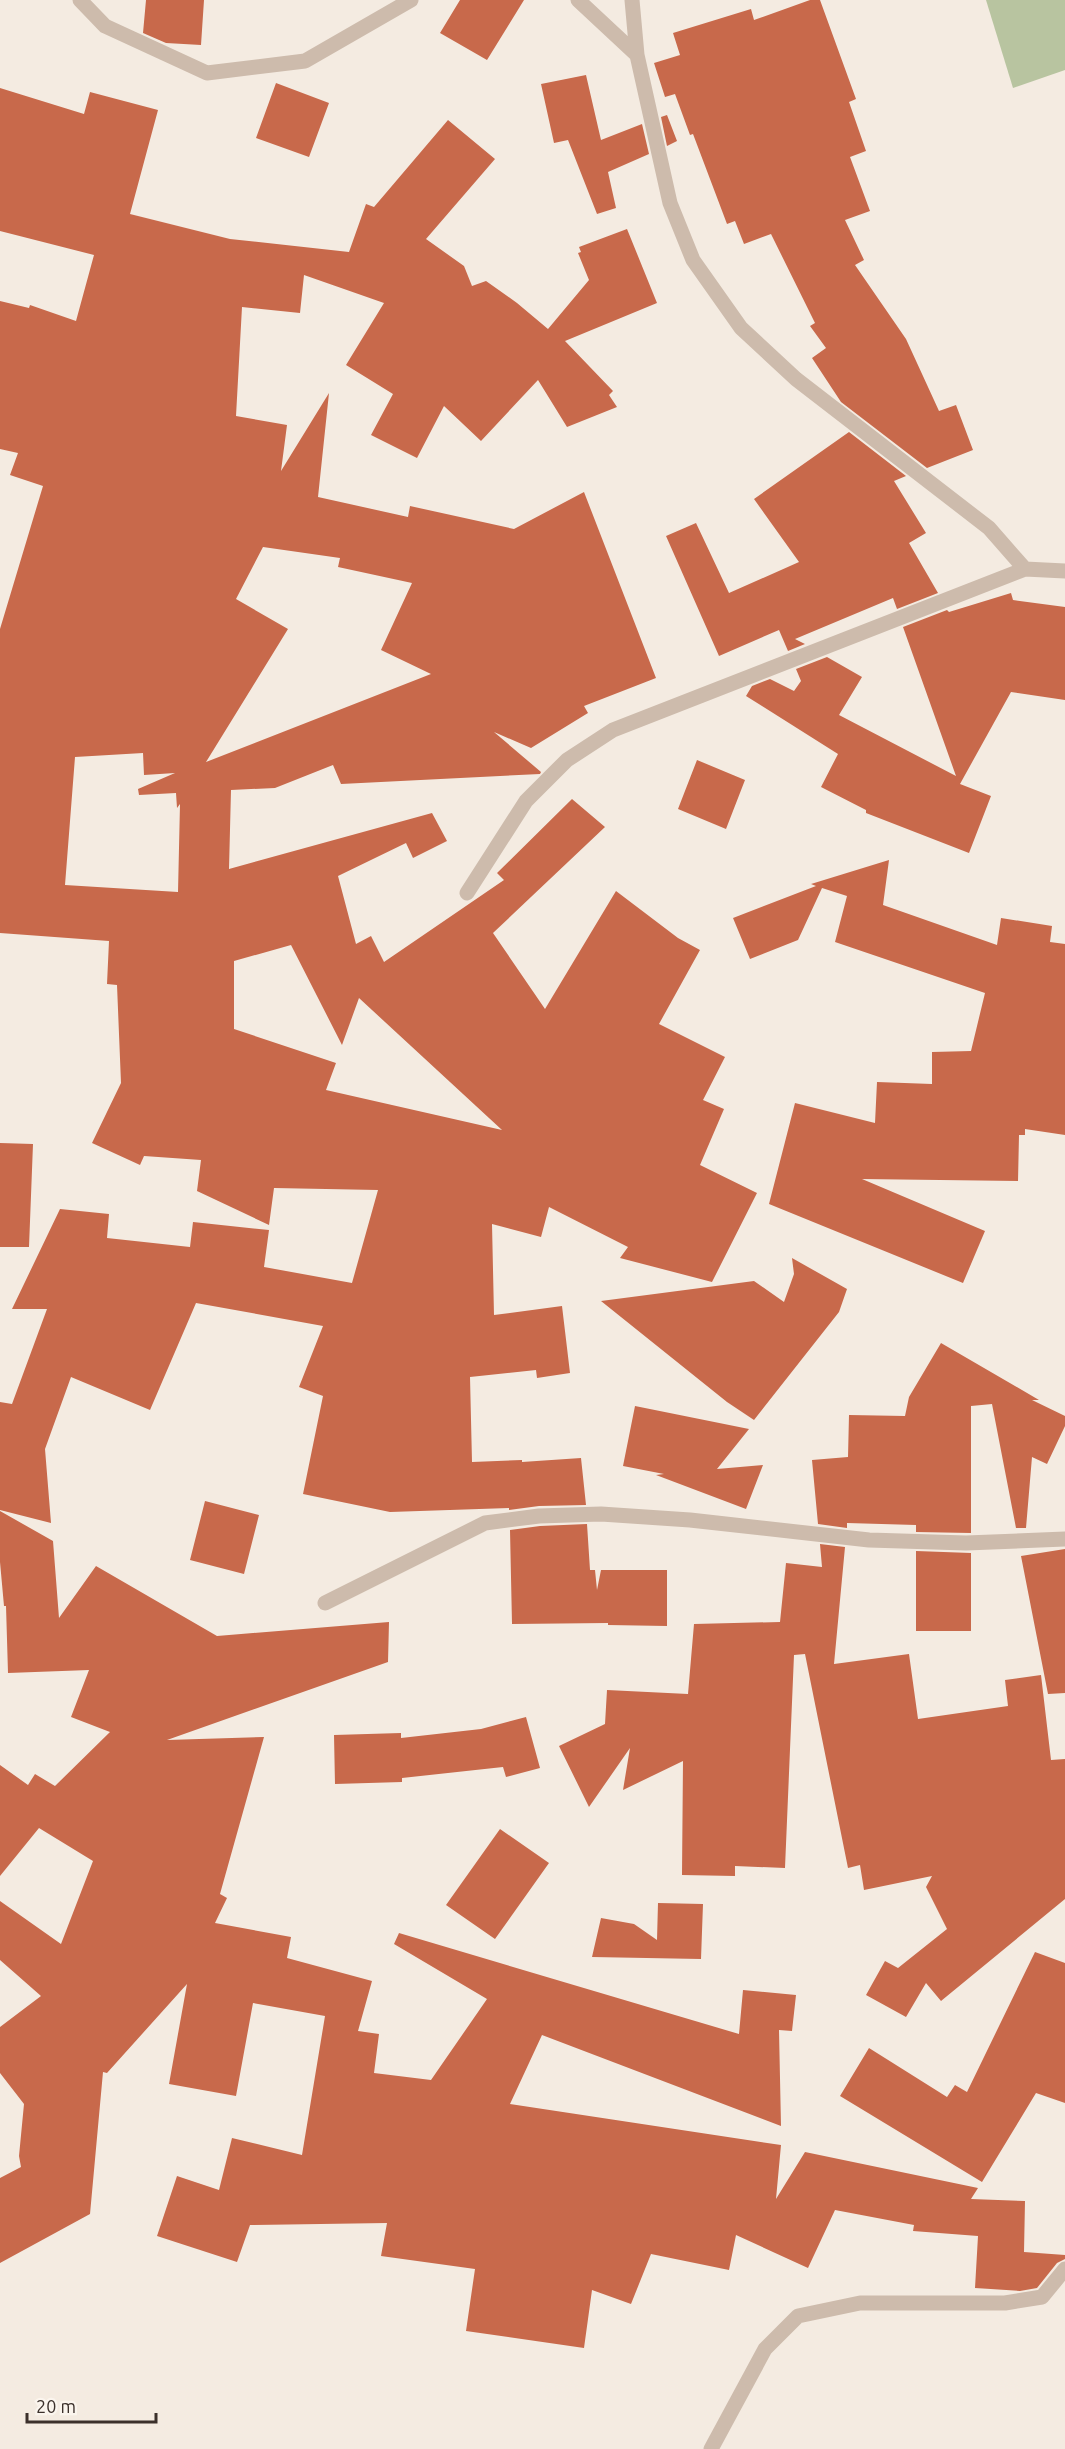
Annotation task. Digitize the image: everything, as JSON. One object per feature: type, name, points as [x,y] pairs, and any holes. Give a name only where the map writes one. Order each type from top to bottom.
[{"type":"street","points":[[80,0],[105,26],[207,73],[305,61],[411,0]]},
{"type":"street","points":[[578,0],[638,55]]},
{"type":"street","points":[[632,0],[638,55],[670,203],[693,260],[741,328],[796,379],[989,528],[1025,569]]},
{"type":"street","points":[[468,892],[526,801],[567,760],[612,730],[1025,569],[1065,571]]},
{"type":"street","points":[[325,1603],[485,1523],[539,1516],[601,1514],[690,1520],[868,1540],[966,1543],[1065,1539]]},
{"type":"street","points":[[711,2449],[765,2349],[798,2316],[860,2303],[1005,2303],[1042,2297],[1065,2269]]},
{"type":"green space","points":[[986,0],[1065,0],[1065,70],[1013,88]]},
{"type":"building","points":[[146,0],[204,0],[201,45],[166,43],[143,33]]},
{"type":"building","points":[[460,0],[524,0],[487,60],[440,33]]},
{"type":"building","points":[[810,0],[820,0],[856,99],[849,102],[866,151],[850,157],[870,211],[845,220],[864,260],[855,265],[906,339],[939,411],[956,405],[973,450],[927,468],[841,402],[812,358],[826,348],[810,326],[815,323],[771,234],[744,244],[735,221],[727,224],[693,134],[690,135],[675,94],[665,97],[654,63],[680,55],[673,33],[751,9],[754,20]]},
{"type":"building","points":[[586,75],[601,140],[642,124],[649,154],[608,172],[616,208],[597,214],[568,140],[554,143],[541,84]]},
{"type":"building","points":[[276,83],[329,103],[309,157],[256,138]]},
{"type":"building","points":[[0,88],[84,114],[90,92],[158,110],[130,214],[230,239],[349,252],[366,204],[374,207],[448,120],[495,159],[426,239],[464,266],[472,286],[486,281],[548,329],[589,280],[578,253],[581,252],[579,247],[627,229],[657,303],[565,341],[613,391],[609,395],[617,407],[567,427],[538,380],[481,441],[444,406],[417,458],[371,435],[393,394],[346,365],[384,303],[304,275],[300,313],[242,307],[236,416],[287,425],[281,471],[329,393],[318,497],[408,517],[410,506],[514,529],[584,492],[656,678],[584,706],[588,713],[531,748],[494,732],[541,772],[540,774],[341,784],[333,765],[275,788],[231,790],[229,869],[432,813],[447,841],[413,858],[406,843],[338,876],[356,944],[371,936],[384,962],[504,880],[497,873],[572,799],[605,827],[493,933],[545,1009],[616,891],[678,938],[700,950],[659,1024],[725,1057],[703,1100],[724,1109],[700,1165],[757,1193],[712,1282],[620,1258],[628,1247],[549,1207],[541,1237],[492,1224],[494,1315],[562,1306],[570,1373],[537,1378],[536,1370],[470,1377],[472,1462],[522,1460],[522,1462],[581,1458],[586,1505],[539,1506],[509,1510],[509,1508],[390,1512],[303,1494],[323,1396],[299,1387],[323,1326],[196,1303],[150,1410],[71,1377],[45,1449],[51,1523],[0,1510],[0,1402],[12,1404],[47,1309],[12,1309],[60,1209],[109,1214],[107,1238],[190,1247],[193,1222],[269,1230],[264,1267],[352,1283],[378,1190],[274,1188],[269,1225],[197,1191],[201,1160],[144,1156],[140,1165],[92,1143],[121,1083],[117,985],[107,984],[109,941],[0,933],[0,629],[43,486],[10,475],[18,453],[0,449],[0,301],[29,308],[30,305],[76,321],[94,255],[0,231]],"holes":[[[263,547],[340,558],[338,567],[412,583],[381,650],[431,674],[206,762],[288,629],[236,599]],[[143,753],[144,775],[175,773],[138,789],[139,795],[176,793],[177,808],[180,804],[178,892],[65,885],[75,757]],[[291,945],[342,1045],[359,998],[502,1130],[326,1090],[336,1063],[234,1029],[234,961]]]},
{"type":"building","points":[[667,115],[677,141],[667,146],[661,117]]},
{"type":"building","points":[[849,432],[906,476],[894,481],[926,533],[909,543],[938,593],[897,609],[893,598],[795,639],[805,644],[788,651],[779,630],[719,656],[666,536],[696,523],[729,593],[799,562],[754,499]]},
{"type":"building","points":[[1011,593],[1013,600],[1065,607],[1065,700],[1011,692],[960,784],[991,796],[969,853],[866,813],[866,810],[821,787],[838,754],[746,696],[752,686],[770,679],[794,691],[801,681],[796,669],[827,657],[862,677],[839,715],[956,776],[903,627],[947,610],[949,612]]},
{"type":"building","points":[[697,760],[745,780],[726,829],[678,809]]},
{"type":"building","points":[[889,860],[883,905],[997,945],[1001,918],[1052,926],[1050,942],[1065,944],[1065,1135],[1025,1129],[1025,1135],[1019,1135],[1018,1181],[862,1179],[985,1231],[963,1283],[769,1204],[795,1103],[875,1123],[877,1082],[932,1084],[932,1052],[971,1051],[985,993],[835,942],[847,896],[822,888],[798,940],[750,959],[733,918],[816,886],[811,884]]},
{"type":"building","points":[[0,1143],[33,1144],[29,1247],[0,1247]]},
{"type":"building","points":[[792,1258],[847,1289],[839,1312],[754,1420],[727,1402],[601,1301],[754,1281],[784,1302],[794,1274]]},
{"type":"building","points":[[941,1343],[1039,1400],[1032,1400],[1065,1416],[1065,1426],[1047,1464],[1032,1457],[1026,1528],[1016,1528],[992,1404],[971,1406],[971,1533],[916,1532],[916,1525],[847,1523],[847,1528],[818,1524],[812,1460],[848,1457],[849,1415],[905,1416],[909,1397]]},
{"type":"building","points":[[635,1406],[749,1429],[717,1469],[763,1465],[746,1509],[656,1475],[664,1474],[623,1466]]},
{"type":"building","points":[[205,1501],[259,1515],[244,1574],[190,1560]]},
{"type":"building","points":[[0,1511],[53,1541],[59,1618],[96,1566],[217,1636],[389,1622],[388,1662],[167,1740],[264,1737],[220,1894],[227,1898],[215,1923],[291,1937],[287,1958],[372,1981],[358,2031],[379,2034],[374,2073],[431,2080],[487,1999],[394,1944],[399,1933],[739,2034],[743,1990],[796,1995],[792,2031],[779,2030],[781,2126],[542,2035],[510,2104],[781,2145],[776,2199],[805,2152],[978,2188],[971,2199],[1025,2201],[1024,2252],[1065,2255],[1065,2259],[1057,2263],[1037,2288],[1020,2291],[975,2288],[978,2236],[913,2231],[914,2225],[835,2210],[808,2268],[736,2235],[729,2270],[651,2254],[631,2304],[592,2290],[584,2348],[466,2331],[475,2269],[381,2256],[387,2223],[250,2225],[237,2262],[157,2236],[177,2176],[219,2190],[232,2138],[302,2155],[325,2016],[253,2003],[236,2096],[169,2084],[187,1984],[107,2073],[103,2072],[90,2214],[0,2263],[0,2178],[21,2167],[19,2156],[24,2104],[0,2073],[0,2027],[41,1996],[0,1960],[0,1901],[61,1944],[93,1861],[39,1828],[0,1876],[0,1765],[28,1785],[35,1774],[55,1786],[110,1732],[71,1717],[89,1670],[8,1673],[6,1606],[4,1606],[0,1562]]},
{"type":"building","points":[[587,1524],[590,1570],[595,1570],[597,1590],[601,1570],[667,1570],[667,1626],[608,1625],[608,1623],[512,1624],[510,1530]]},
{"type":"building","points":[[820,1544],[845,1547],[834,1664],[909,1654],[918,1719],[1008,1706],[1005,1680],[1041,1675],[1051,1760],[1065,1759],[1065,1899],[941,2001],[926,1983],[906,2017],[866,1995],[885,1961],[898,1968],[947,1929],[926,1887],[932,1876],[864,1890],[860,1865],[848,1868],[805,1654],[794,1655],[785,1868],[735,1866],[735,1876],[682,1875],[683,1761],[623,1790],[630,1748],[589,1807],[559,1746],[605,1724],[607,1690],[688,1694],[694,1624],[780,1622],[786,1563],[822,1567]]},
{"type":"building","points":[[1065,1549],[1065,1693],[1048,1694],[1021,1556]]},
{"type":"building","points":[[916,1551],[971,1553],[971,1631],[916,1631]]},
{"type":"building","points":[[526,1717],[540,1768],[506,1777],[503,1767],[402,1778],[402,1782],[335,1784],[334,1735],[401,1733],[401,1738],[481,1729]]},
{"type":"building","points":[[500,1829],[549,1863],[495,1939],[446,1905]]},
{"type":"building","points":[[658,1903],[703,1904],[701,1959],[592,1957],[601,1918],[634,1924],[657,1940]]},
{"type":"building","points":[[1035,1952],[1065,1963],[1065,2103],[1036,2093],[982,2182],[840,2096],[869,2048],[947,2097],[955,2085],[967,2092]]}]
